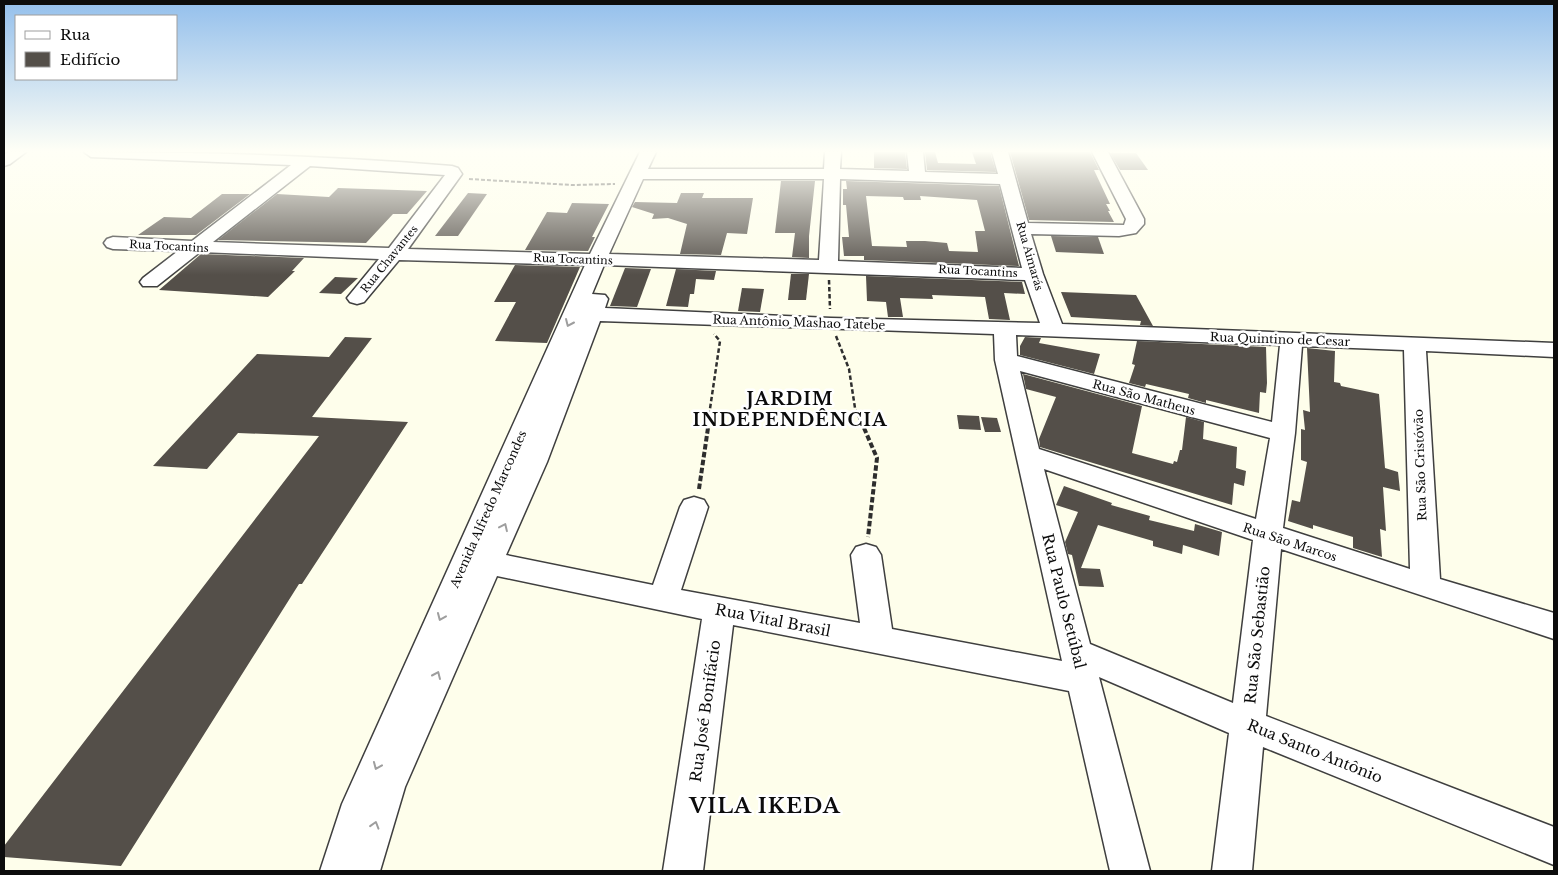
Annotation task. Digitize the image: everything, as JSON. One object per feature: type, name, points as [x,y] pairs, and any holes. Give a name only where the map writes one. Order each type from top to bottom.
[{"type":"street","points":[[150,282],[265,193]]},
{"type":"street","name":"Rua Chavantes","points":[[357,298],[396,253],[439,193]]},
{"type":"street","name":"Avenida Alfredo Marcondes","points":[[340,871],[355,817],[476,563],[534,462],[556,383],[636,193]]},
{"type":"street","points":[[828,264],[832,193]]},
{"type":"street","name":"Rua Aimarás","points":[[1012,193],[1033,274],[1053,329]]},
{"type":"street","points":[[1022,228],[1119,231],[1130,228],[1135,224],[1135,219],[1121,193]]},
{"type":"street","name":"Rua Tocantins","points":[[113,243],[606,260],[828,264],[1033,274]]},
{"type":"street","name":"Avenida Alfredo Marcondes","points":[[556,383],[592,314],[606,260]]},
{"type":"street","name":"Rua Antônio Mashao Tatebe","points":[[592,314],[1005,329]]},
{"type":"street","name":"Rua Quintino de Cesar","points":[[1005,329],[1053,329],[1554,350]]},
{"type":"street","name":"Rua Paulo Setúbal","points":[[1005,329],[1006,360],[1027,454],[1130,871]]},
{"type":"street","name":"Rua São Sebastião","points":[[1232,871],[1268,534],[1283,433],[1292,339]]},
{"type":"street","name":"Rua São Cristóvão","points":[[1415,344],[1425,586]]},
{"type":"street","name":"Rua São Matheus","points":[[1006,360],[1283,433]]},
{"type":"street","name":"Rua São Marcos","points":[[1027,454],[1425,586],[1554,626]]},
{"type":"street","points":[[663,599],[694,507]]},
{"type":"street","points":[[866,555],[878,640]]},
{"type":"street","name":"Avenida Alfredo Marcondes","points":[[360,871],[387,786],[476,563]]},
{"type":"street","name":"Rua Vital Brasil","points":[[476,563],[878,640],[1080,666]]},
{"type":"street","name":"Rua José Bonifácio","points":[[683,871],[719,610]]},
{"type":"street","name":"Rua Santo Antônio","points":[[1080,666],[1248,725],[1554,846]]},
{"type":"path","points":[[828,264],[831,324],[849,369],[855,408],[877,458],[866,555]]},
{"type":"path","points":[[689,318],[710,330],[720,340],[711,393],[706,464],[694,507]]},
{"type":"building","points":[[333,193],[425,193],[407,214],[393,214],[366,243],[218,240],[277,194],[329,197]]},
{"type":"building","points":[[468,193],[487,194],[458,236],[435,236]]},
{"type":"building","points":[[681,193],[704,193],[702,198],[753,198],[747,234],[727,233],[721,255],[680,254],[687,224],[668,218],[652,219],[654,214],[632,207],[635,202],[677,203]]},
{"type":"building","points":[[780,193],[814,193],[809,236],[809,258],[792,257],[795,233],[775,233]]},
{"type":"building","points":[[843,193],[1001,193],[1019,266],[864,260],[864,256],[844,256],[842,237],[849,237],[846,205],[843,205]],"holes":[[[866,196],[903,197],[904,200],[921,200],[920,196],[977,200],[985,231],[975,231],[978,252],[949,251],[947,243],[925,241],[906,241],[907,247],[872,246]]]},
{"type":"building","points":[[1021,193],[1105,193],[1110,204],[1106,204],[1110,211],[1108,211],[1114,222],[1029,220]]},
{"type":"building","points":[[222,194],[250,194],[196,235],[138,235],[164,217],[191,218]]},
{"type":"building","points":[[572,203],[609,204],[592,237],[595,237],[588,251],[525,250],[547,212],[567,213]]},
{"type":"building","points":[[1051,236],[1098,237],[1104,254],[1056,252]]},
{"type":"building","points":[[201,254],[304,258],[292,271],[295,271],[268,297],[159,290]]},
{"type":"building","points":[[515,265],[580,267],[547,343],[495,341],[516,302],[494,302]]},
{"type":"building","points":[[625,268],[651,269],[637,307],[610,306]]},
{"type":"building","points":[[676,269],[716,271],[714,280],[696,279],[694,294],[690,294],[688,307],[666,306]]},
{"type":"building","points":[[791,274],[809,274],[806,300],[788,300]]},
{"type":"building","points":[[866,276],[1022,282],[1025,294],[1004,293],[1010,320],[989,319],[985,297],[932,295],[933,299],[900,298],[903,317],[888,317],[886,302],[867,301]]},
{"type":"building","points":[[335,277],[358,278],[341,294],[319,293]]},
{"type":"building","points":[[742,288],[764,289],[760,312],[738,311]]},
{"type":"building","points":[[1061,292],[1136,295],[1153,326],[1140,325],[1141,321],[1071,317]]},
{"type":"building","points":[[345,337],[372,338],[312,417],[408,422],[302,584],[299,584],[121,866],[4,857],[4,846],[319,436],[238,433],[207,469],[153,466],[257,354],[329,357]]},
{"type":"building","points":[[1025,337],[1041,338],[1039,343],[1100,354],[1094,374],[1020,355],[1020,346]]},
{"type":"building","points":[[1137,341],[1266,347],[1266,393],[1260,392],[1259,413],[1206,400],[1206,403],[1188,398],[1189,394],[1146,384],[1145,387],[1129,383],[1135,365],[1132,364]]},
{"type":"building","points":[[1307,348],[1335,351],[1334,382],[1340,383],[1341,386],[1379,394],[1385,468],[1398,472],[1400,491],[1383,487],[1386,531],[1380,529],[1382,557],[1353,548],[1353,537],[1313,525],[1313,529],[1288,521],[1292,500],[1300,502],[1307,462],[1301,460],[1301,429],[1305,430],[1303,410],[1310,412]]},
{"type":"building","points":[[1023,374],[1142,406],[1132,453],[1173,464],[1174,461],[1177,462],[1180,450],[1182,450],[1186,417],[1204,422],[1203,439],[1237,447],[1236,468],[1246,471],[1244,486],[1234,483],[1232,505],[1040,447],[1039,439],[1056,397],[1026,389]]},
{"type":"building","points":[[957,415],[979,416],[981,430],[959,429]]},
{"type":"building","points":[[981,417],[997,418],[1001,432],[985,432]]},
{"type":"building","points":[[1064,486],[1112,503],[1111,505],[1150,516],[1149,520],[1194,531],[1195,524],[1222,532],[1219,556],[1183,545],[1182,554],[1153,546],[1153,541],[1098,525],[1081,568],[1100,569],[1104,587],[1079,586],[1072,555],[1068,554],[1065,542],[1078,512],[1056,505]]},
{"type":"district","name":"JARDIM INDEPENDÊNCIA","points":[[790,409]]},
{"type":"district","name":"VILA IKEDA","points":[[765,806]]}]
